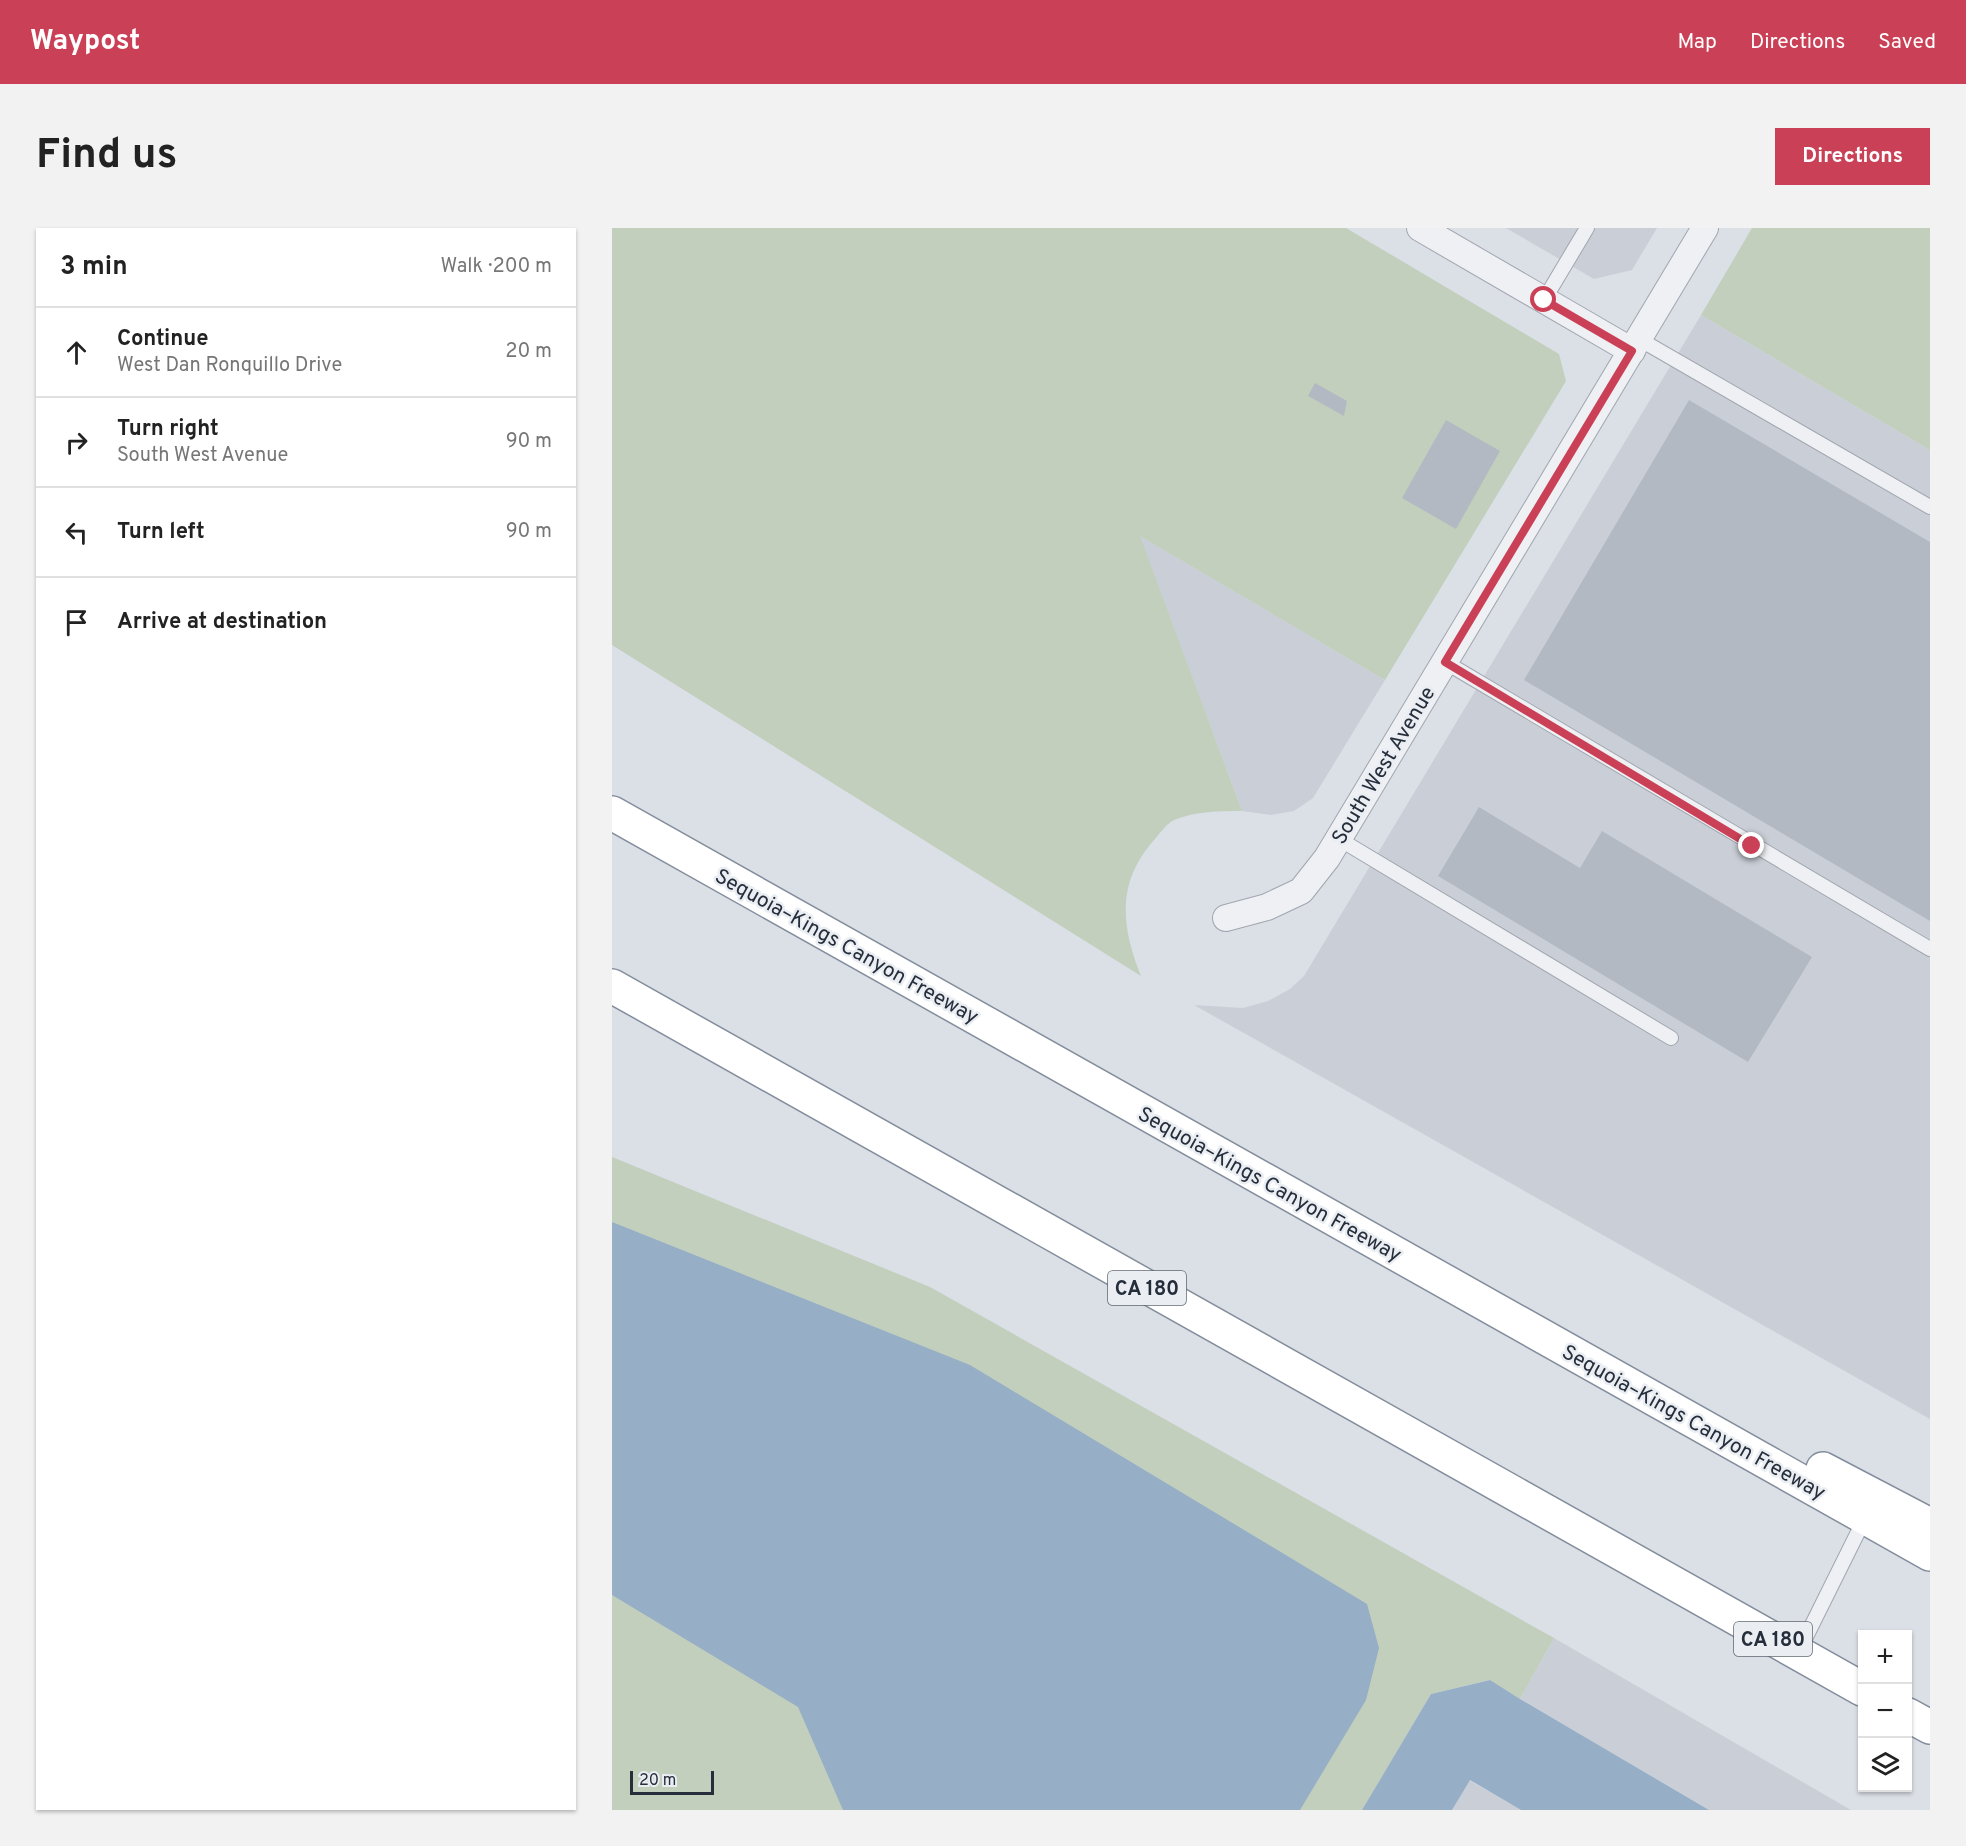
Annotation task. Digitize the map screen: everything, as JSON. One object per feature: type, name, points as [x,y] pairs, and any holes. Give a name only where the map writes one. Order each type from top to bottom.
[{"type":"highway","name":"Sequoia–Kings Canyon Freeway","points":[[612,813],[1930,1554]]},
{"type":"highway","name":"CA 180","points":[[612,986],[1858,1686]]},
{"type":"highway","points":[[1209,1150],[1930,1525]]},
{"type":"highway","points":[[1912,1717],[1930,1727]]},
{"type":"street","points":[[1420,228],[1544,300],[1636,345]]},
{"type":"street","name":"South West Avenue","points":[[1226,918],[1267,907],[1301,891],[1328,858],[1705,228]]},
{"type":"lane","points":[[1544,300],[1587,228]]},
{"type":"lane","points":[[1636,345],[1930,507]]},
{"type":"lane","points":[[1445,662],[1930,949]]},
{"type":"lane","points":[[1339,839],[1671,1038]]},
{"type":"lane","points":[[1797,1653],[1865,1518]]},
{"type":"shaded area","points":[[1506,228],[1657,228],[1632,270],[1594,279]]},
{"type":"shaded area","points":[[1701,315],[1930,450],[1930,1419],[1194,1005],[1243,1008],[1268,1001],[1290,989],[1304,976]]},
{"type":"shaded area","points":[[1139,535],[1385,680],[1313,798],[1294,811],[1271,815],[1242,811]]},
{"type":"shaded area","points":[[1554,1638],[1851,1810],[1709,1810],[1520,1699]]},
{"type":"shaded area","points":[[1469,1780],[1521,1810],[1452,1810]]},
{"type":"green space","points":[[612,228],[1346,228],[1559,354],[1566,381],[1385,680],[1140,536],[1242,811],[1199,813],[1174,820],[1164,828],[1142,855],[1128,888],[1126,905],[1129,940],[1141,976],[612,645]]},
{"type":"green space","points":[[1752,228],[1930,228],[1930,450],[1701,315]]},
{"type":"green space","points":[[612,1157],[930,1287],[1554,1638],[1520,1699],[1489,1680],[1431,1694],[1362,1810],[612,1810]]},
{"type":"water","points":[[612,1222],[970,1365],[1367,1604],[1379,1648],[1366,1700],[1300,1810],[843,1810],[798,1707],[612,1595]]},
{"type":"water","points":[[1490,1680],[1709,1810],[1521,1810],[1470,1780],[1452,1810],[1362,1810],[1431,1694]]},
{"type":"building","points":[[1315,383],[1347,401],[1344,416],[1308,396]]},
{"type":"building","points":[[1689,400],[1930,542],[1930,921],[1524,680]]},
{"type":"building","points":[[1446,420],[1500,451],[1456,529],[1402,498]]},
{"type":"building","points":[[1479,807],[1580,868],[1602,831],[1812,957],[1748,1062],[1438,876]]},
{"type":"route","points":[[1544,300],[1632,351],[1445,662],[1752,846]]}]
